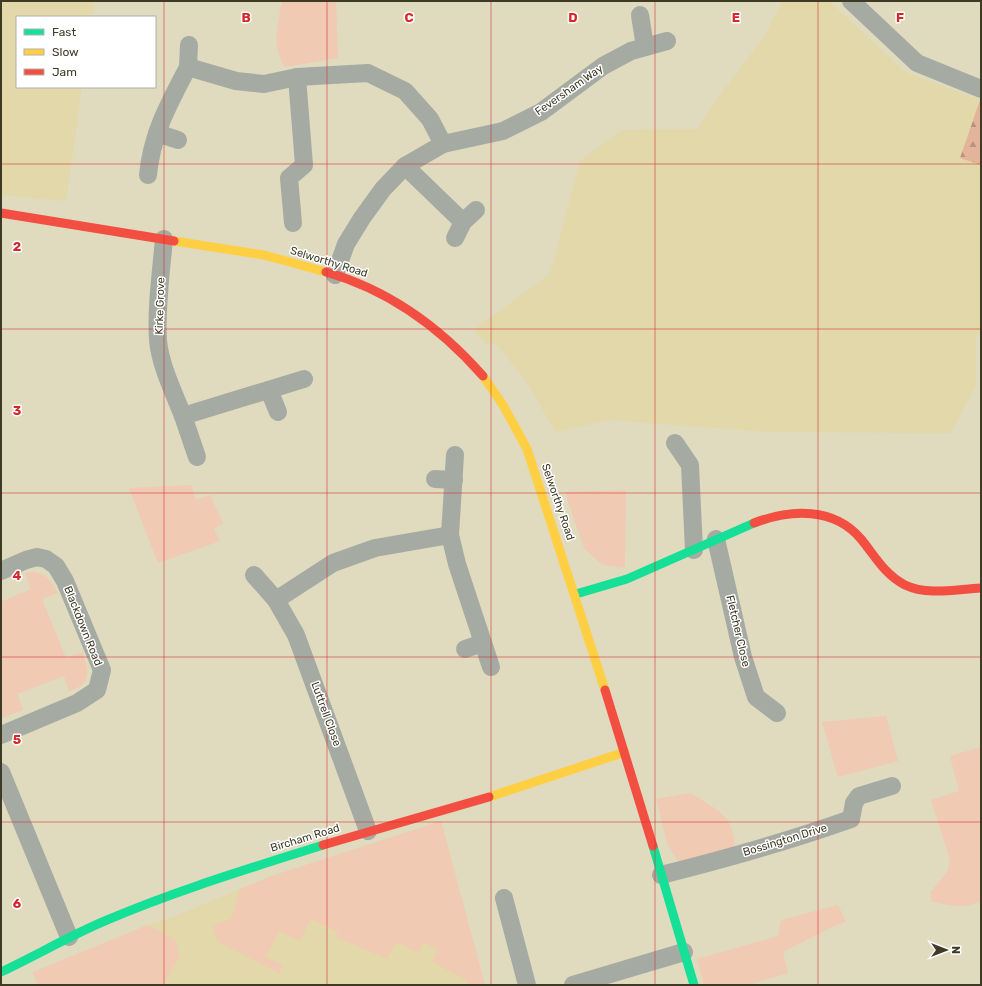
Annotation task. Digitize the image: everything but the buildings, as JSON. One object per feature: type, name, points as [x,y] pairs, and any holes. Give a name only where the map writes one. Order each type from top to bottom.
[{"type":"street","points":[[851,1],[917,63],[981,89]]},
{"type":"street","points":[[640,16],[645,47]]},
{"type":"street","name":"Feversham Way","points":[[335,275],[346,244],[362,218],[383,189],[406,166],[443,144],[503,131],[541,112],[603,66],[631,51],[667,41]]},
{"type":"street","points":[[148,175],[150,152],[157,133],[188,67],[189,45]]},
{"type":"street","points":[[188,67],[236,81],[264,84],[297,78],[368,73],[405,91],[430,119],[443,144]]},
{"type":"street","points":[[293,223],[289,178],[304,165],[297,78]]},
{"type":"street","points":[[157,133],[178,140]]},
{"type":"street","points":[[406,166],[470,216],[455,238]]},
{"type":"street","name":"Selworthy Road","points":[[1,213],[264,255],[335,275],[374,289],[413,312],[441,333],[486,381],[503,404],[527,449],[576,594],[625,752]]},
{"type":"street","name":"Kirke Grove","points":[[164,239],[158,309],[158,342],[168,379],[197,457]]},
{"type":"street","points":[[183,416],[304,379]]},
{"type":"street","points":[[269,390],[278,412]]},
{"type":"street","points":[[675,443],[690,465],[694,550]]},
{"type":"street","points":[[455,455],[450,536],[457,564],[491,667]]},
{"type":"street","points":[[436,479],[454,480]]},
{"type":"street","points":[[576,594],[632,577],[694,550],[748,524],[776,515],[805,513],[831,517],[846,525],[861,539],[891,577],[906,585],[922,590],[981,588]]},
{"type":"street","points":[[276,600],[333,563],[375,548],[450,536]]},
{"type":"street","name":"Fletcher Close","points":[[716,539],[743,657],[756,697],[777,713]]},
{"type":"street","name":"Blackdown Road","points":[[1,571],[26,560],[37,558],[46,559],[56,566],[65,581],[102,670],[97,690],[77,702],[1,735]]},
{"type":"street","name":"Luttrell Close","points":[[254,575],[276,600],[296,635],[368,831]]},
{"type":"street","points":[[465,649],[483,643]]},
{"type":"street","points":[[625,752],[694,985]]},
{"type":"street","name":"Bircham Road","points":[[1,972],[70,937],[157,901],[229,875],[368,831],[491,796],[625,752]]},
{"type":"street","points":[[1,772],[70,937]]},
{"type":"street","name":"Bossington Drive","points":[[661,875],[728,858],[851,819],[854,803],[859,796],[892,786]]},
{"type":"street","points":[[504,898],[527,985]]},
{"type":"street","points":[[573,985],[684,952]]},
{"type":"shaded area","points":[[1,1],[95,1],[92,16],[16,16],[16,88],[82,88],[66,201],[1,195]]},
{"type":"shaded area","points":[[282,1],[336,1],[338,58],[285,67],[278,51],[277,43]]},
{"type":"shaded area","points":[[782,1],[829,1],[905,72],[980,100],[961,158],[981,165],[981,334],[976,335],[976,386],[950,433],[767,432],[609,420],[555,432],[531,388],[500,348],[494,343],[487,344],[474,330],[550,274],[580,161],[622,130],[697,129],[723,91],[764,37]]},
{"type":"shaded area","points":[[191,485],[196,500],[210,495],[223,523],[214,529],[220,541],[158,563],[129,488]]},
{"type":"shaded area","points":[[626,490],[625,568],[602,565],[584,548],[565,492]]},
{"type":"shaded area","points":[[29,572],[39,573],[47,577],[58,593],[42,599],[66,658],[82,652],[87,665],[87,676],[82,685],[69,692],[64,676],[17,694],[23,710],[1,718],[1,602],[31,589],[25,574]]},
{"type":"shaded area","points":[[886,716],[898,761],[838,777],[822,722]]},
{"type":"shaded area","points":[[981,747],[981,901],[975,904],[963,906],[932,902],[930,893],[947,872],[950,860],[931,800],[959,791],[950,756]]},
{"type":"shaded area","points":[[691,793],[722,814],[730,824],[733,833],[734,851],[697,860],[678,861],[667,843],[656,799]]},
{"type":"shaded area","points":[[441,821],[485,985],[37,985],[33,972],[148,925],[176,916],[269,877]]},
{"type":"shaded area","points":[[441,821],[485,985],[468,985],[467,980],[432,962],[438,950],[424,943],[418,953],[396,942],[387,959],[336,937],[338,932],[311,919],[300,941],[279,931],[266,957],[283,965],[279,973],[217,941],[212,926],[231,919],[240,889],[269,877]]},
{"type":"shaded area","points":[[838,905],[846,922],[834,926],[783,952],[788,973],[748,985],[704,985],[697,959],[778,936],[781,920]]},
{"type":"shaded area","points":[[148,925],[175,940],[180,956],[163,985],[37,985],[33,972]]},
{"type":"green space","points":[[981,100],[981,165],[960,158]]},
{"type":"traffic: fast","points":[[576,594],[627,579],[754,523]]},
{"type":"traffic: fast","points":[[1,972],[80,932],[133,909],[214,880],[323,845]]},
{"type":"traffic: fast","points":[[653,846],[694,985]]},
{"type":"traffic: slow","points":[[174,241],[264,255],[326,272]]},
{"type":"traffic: slow","points":[[483,376],[503,405],[527,449],[605,690]]},
{"type":"traffic: slow","points":[[489,797],[625,752]]},
{"type":"traffic: jam","points":[[1,213],[174,241]]},
{"type":"traffic: jam","points":[[326,272],[371,289],[412,312],[449,342],[483,376]]},
{"type":"traffic: jam","points":[[754,523],[768,518],[797,513],[825,516],[838,521],[850,529],[861,539],[886,571],[905,585],[933,591],[981,588]]},
{"type":"traffic: jam","points":[[605,690],[653,846]]},
{"type":"traffic: jam","points":[[323,845],[489,797]]}]
